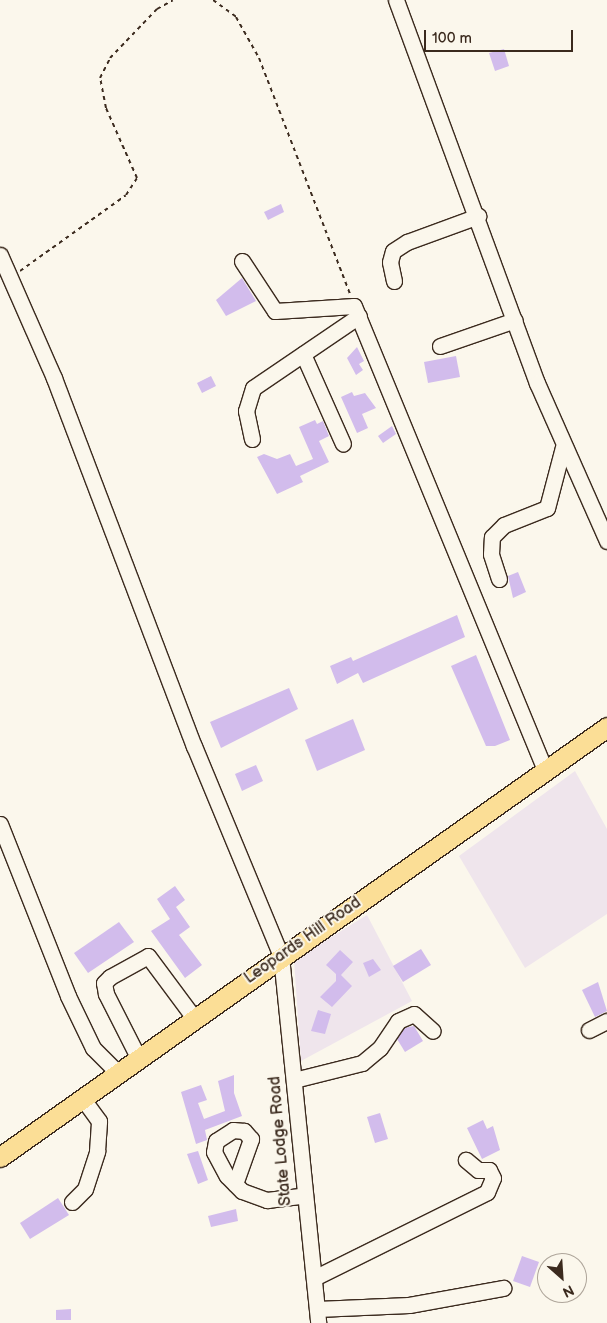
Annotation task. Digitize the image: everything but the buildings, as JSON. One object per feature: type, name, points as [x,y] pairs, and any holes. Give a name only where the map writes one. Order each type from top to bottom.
[{"type":"main road","name":"Leopards Hill Road","points":[[0,1157],[138,1057],[607,728]]},
{"type":"street","points":[[396,0],[563,447],[607,541]]},
{"type":"street","points":[[394,281],[390,262],[393,251],[406,242],[478,216]]},
{"type":"street","name":"State Lodge Road","points":[[0,255],[54,378],[194,746],[281,956],[294,1080],[302,1196],[314,1278],[315,1318]]},
{"type":"street","points":[[242,261],[275,311],[356,311]]},
{"type":"street","points":[[252,440],[246,411],[253,388],[303,354],[356,311]]},
{"type":"street","points":[[356,311],[545,770]]},
{"type":"street","points":[[440,346],[514,320]]},
{"type":"street","points":[[303,354],[343,444]]},
{"type":"street","points":[[499,579],[491,554],[492,537],[504,525],[547,508],[563,447]]},
{"type":"street","points":[[0,824],[68,996],[94,1048],[117,1072]]},
{"type":"street","points":[[138,1057],[106,994],[104,983],[110,977],[148,956],[194,1018]]},
{"type":"street","points":[[294,1080],[362,1063],[380,1048],[398,1021],[414,1014],[433,1031]]},
{"type":"street","points":[[589,1030],[607,1021]]},
{"type":"street","points":[[72,1202],[85,1189],[97,1151],[99,1121],[82,1098]]},
{"type":"street","points":[[314,1278],[487,1192],[493,1178],[489,1170],[478,1170],[466,1160]]},
{"type":"street","points":[[235,1184],[267,1200],[302,1196]]},
{"type":"street","points":[[315,1318],[409,1305],[503,1288]]},
{"type":"path","points":[[10,278],[126,196],[137,178],[106,108],[100,78],[110,58],[157,9],[173,0]]},
{"type":"path","points":[[213,0],[236,17],[259,58],[356,311]]},
{"type":"shaded area","points":[[575,771],[607,829],[607,914],[525,968],[459,856]]},
{"type":"shaded area","points":[[367,915],[412,1001],[301,1061],[294,960]]}]
